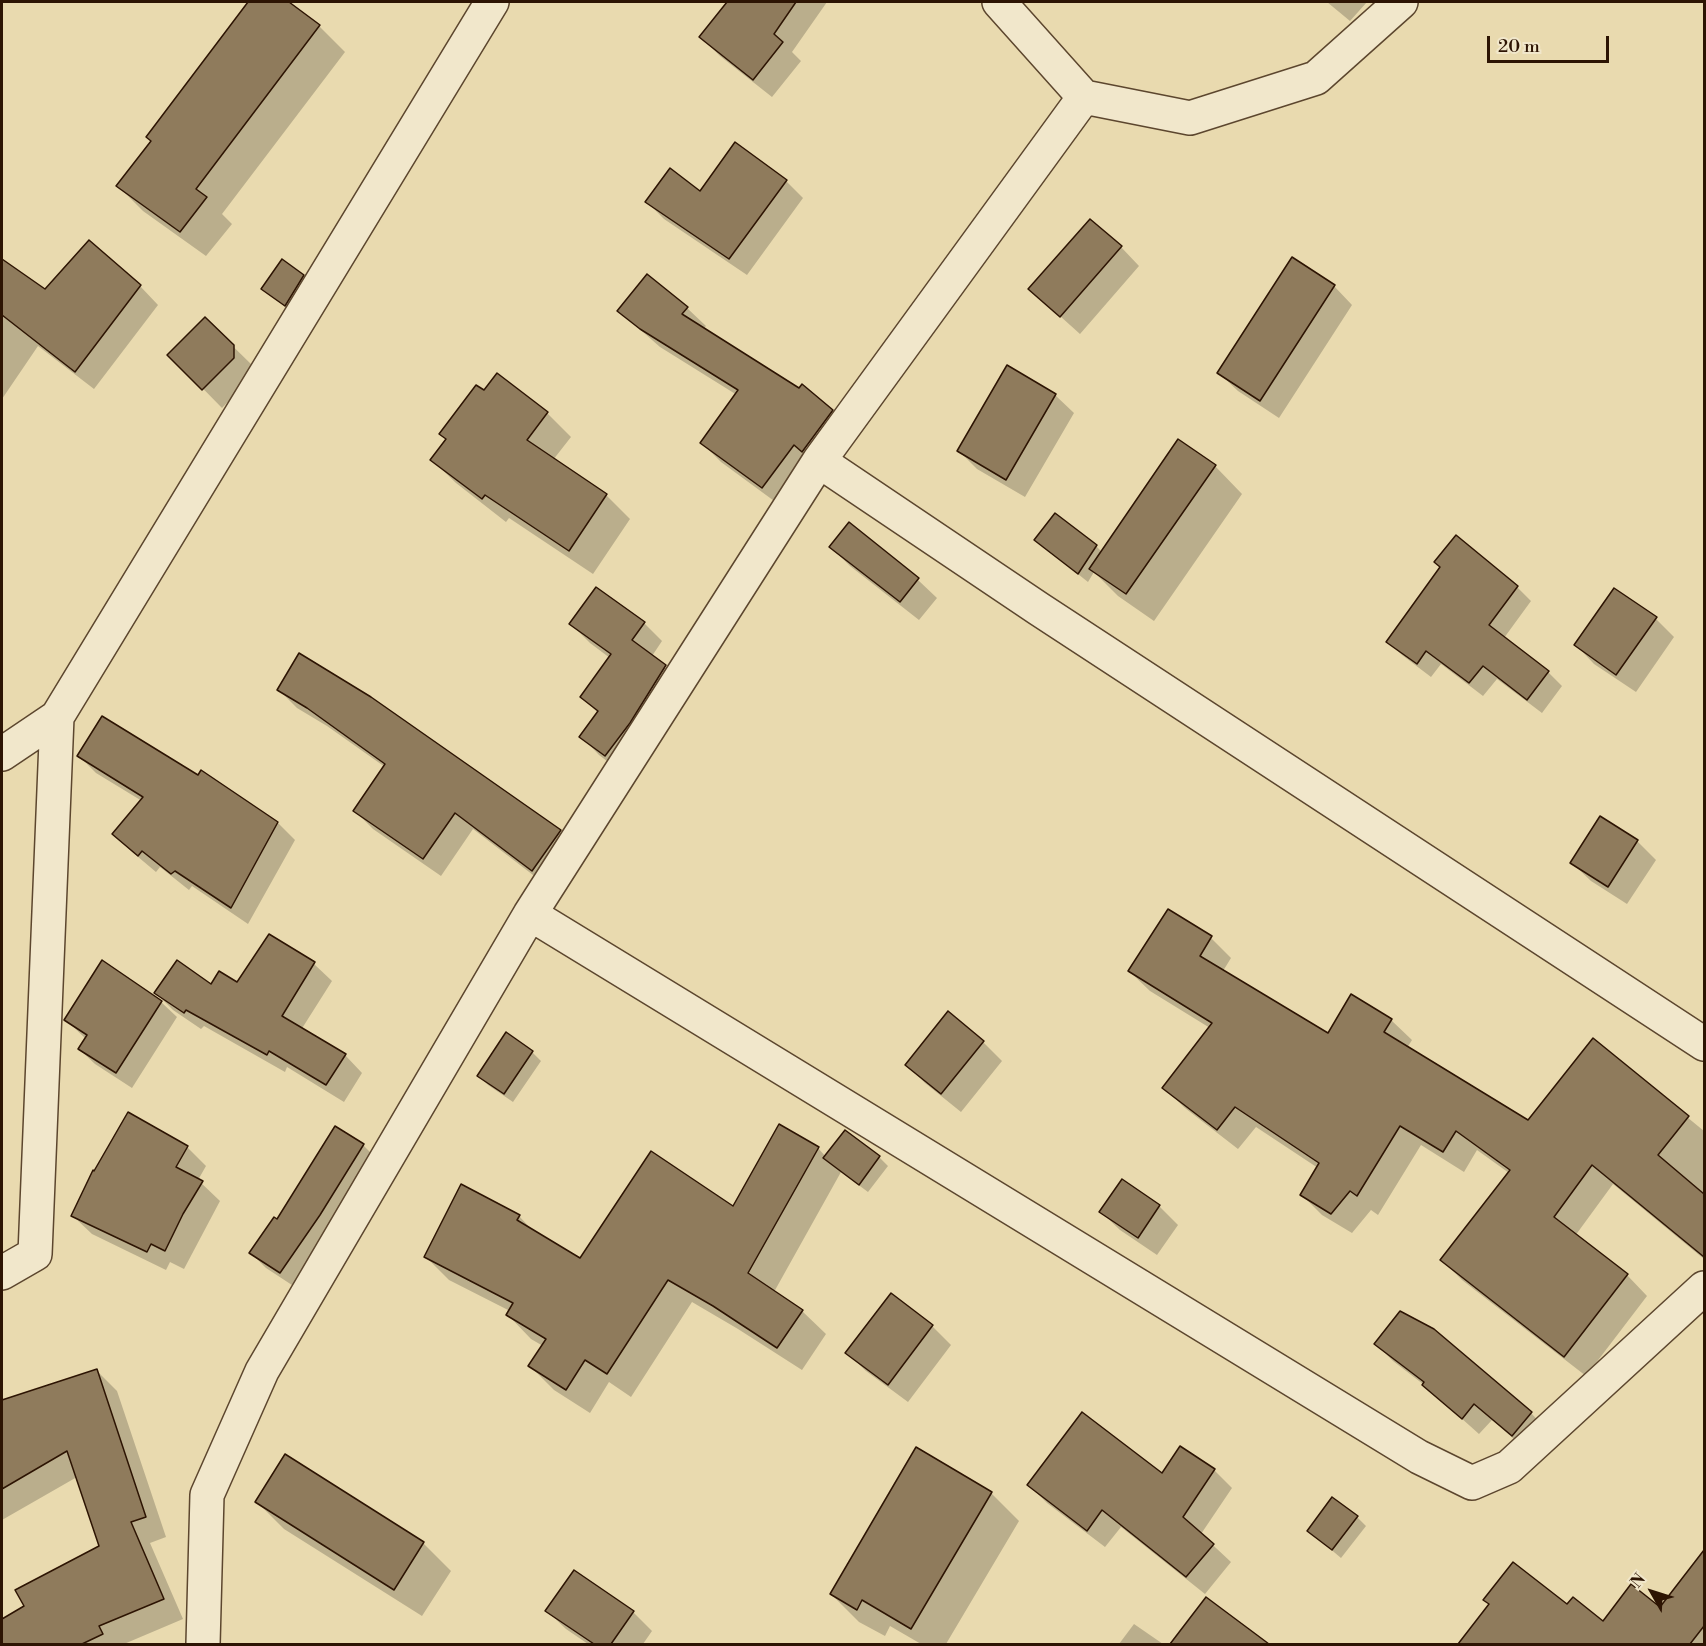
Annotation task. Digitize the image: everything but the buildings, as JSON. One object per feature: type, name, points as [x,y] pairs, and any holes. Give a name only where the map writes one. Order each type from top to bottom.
[{"type":"street","points":[[2,754],[57,717],[492,2]]},
{"type":"street","points":[[999,2],[1084,98],[1190,118],[1316,78],[1401,2]]},
{"type":"street","points":[[203,1644],[207,1495],[262,1371],[530,914],[819,461],[1084,98]]},
{"type":"street","points":[[819,461],[1059,622],[1704,1044]]},
{"type":"street","points":[[2,1273],[35,1254],[57,717]]},
{"type":"street","points":[[530,914],[1419,1457],[1472,1483],[1509,1467],[1704,1288]]}]
